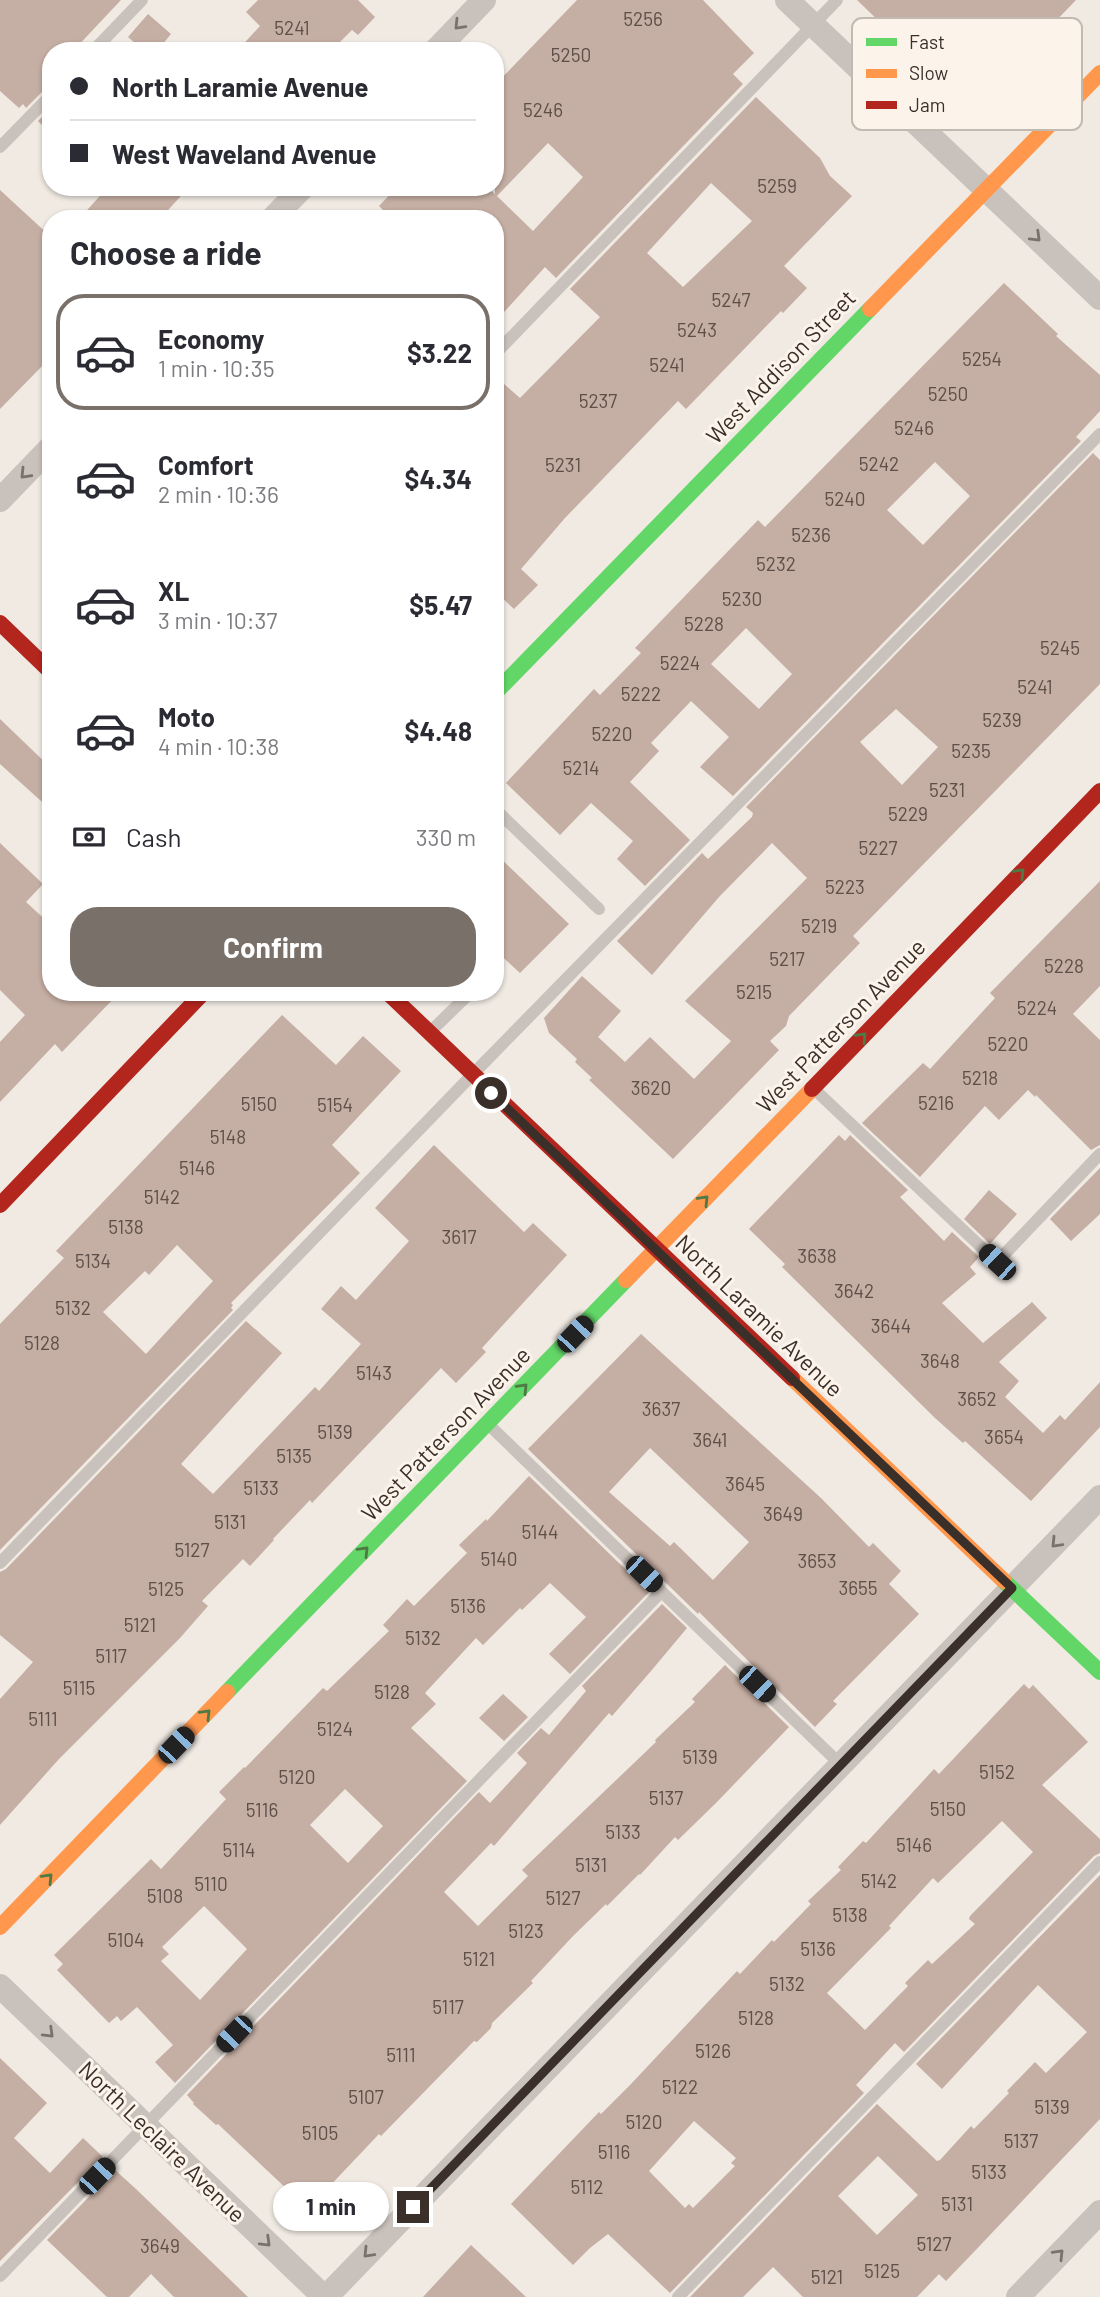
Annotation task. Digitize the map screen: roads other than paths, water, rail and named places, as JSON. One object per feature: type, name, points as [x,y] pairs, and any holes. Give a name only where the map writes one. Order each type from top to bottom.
[{"type":"street","points":[[444,42],[484,0]]},
{"type":"street","points":[[787,0],[852,62]]},
{"type":"street","name":"West Addison Street","points":[[1082,91],[1100,73]]},
{"type":"street","points":[[923,130],[1100,298]]},
{"type":"street","name":"West Addison Street","points":[[504,684],[1044,130]]},
{"type":"street","points":[[281,210],[294,196]]},
{"type":"street","points":[[0,500],[42,456]]},
{"type":"street","points":[[0,623],[42,663]]},
{"type":"street","name":"West Patterson Avenue","points":[[0,1927],[1100,791]]},
{"type":"street","points":[[0,1205],[195,1001]]},
{"type":"street","name":"North Laramie Avenue","points":[[396,1001],[1100,1672]]},
{"type":"street","points":[[325,2297],[1100,1497]]},
{"type":"street","name":"North Leclaire Avenue","points":[[0,1986],[325,2297]]},
{"type":"street","points":[[1018,2297],[1100,2212]]},
{"type":"lane","points":[[102,42],[142,0]]},
{"type":"lane","points":[[504,345],[837,0]]},
{"type":"lane","points":[[0,147],[42,103]]},
{"type":"lane","points":[[0,1563],[472,1075],[1100,434]]},
{"type":"lane","points":[[504,818],[599,909]]},
{"type":"lane","points":[[430,1033],[462,1001]]},
{"type":"lane","points":[[813,1087],[997,1262],[1100,1154]]},
{"type":"lane","points":[[488,1424],[841,1765]]},
{"type":"lane","points":[[0,2276],[661,1591]]},
{"type":"lane","points":[[678,2297],[1100,1862]]}]
